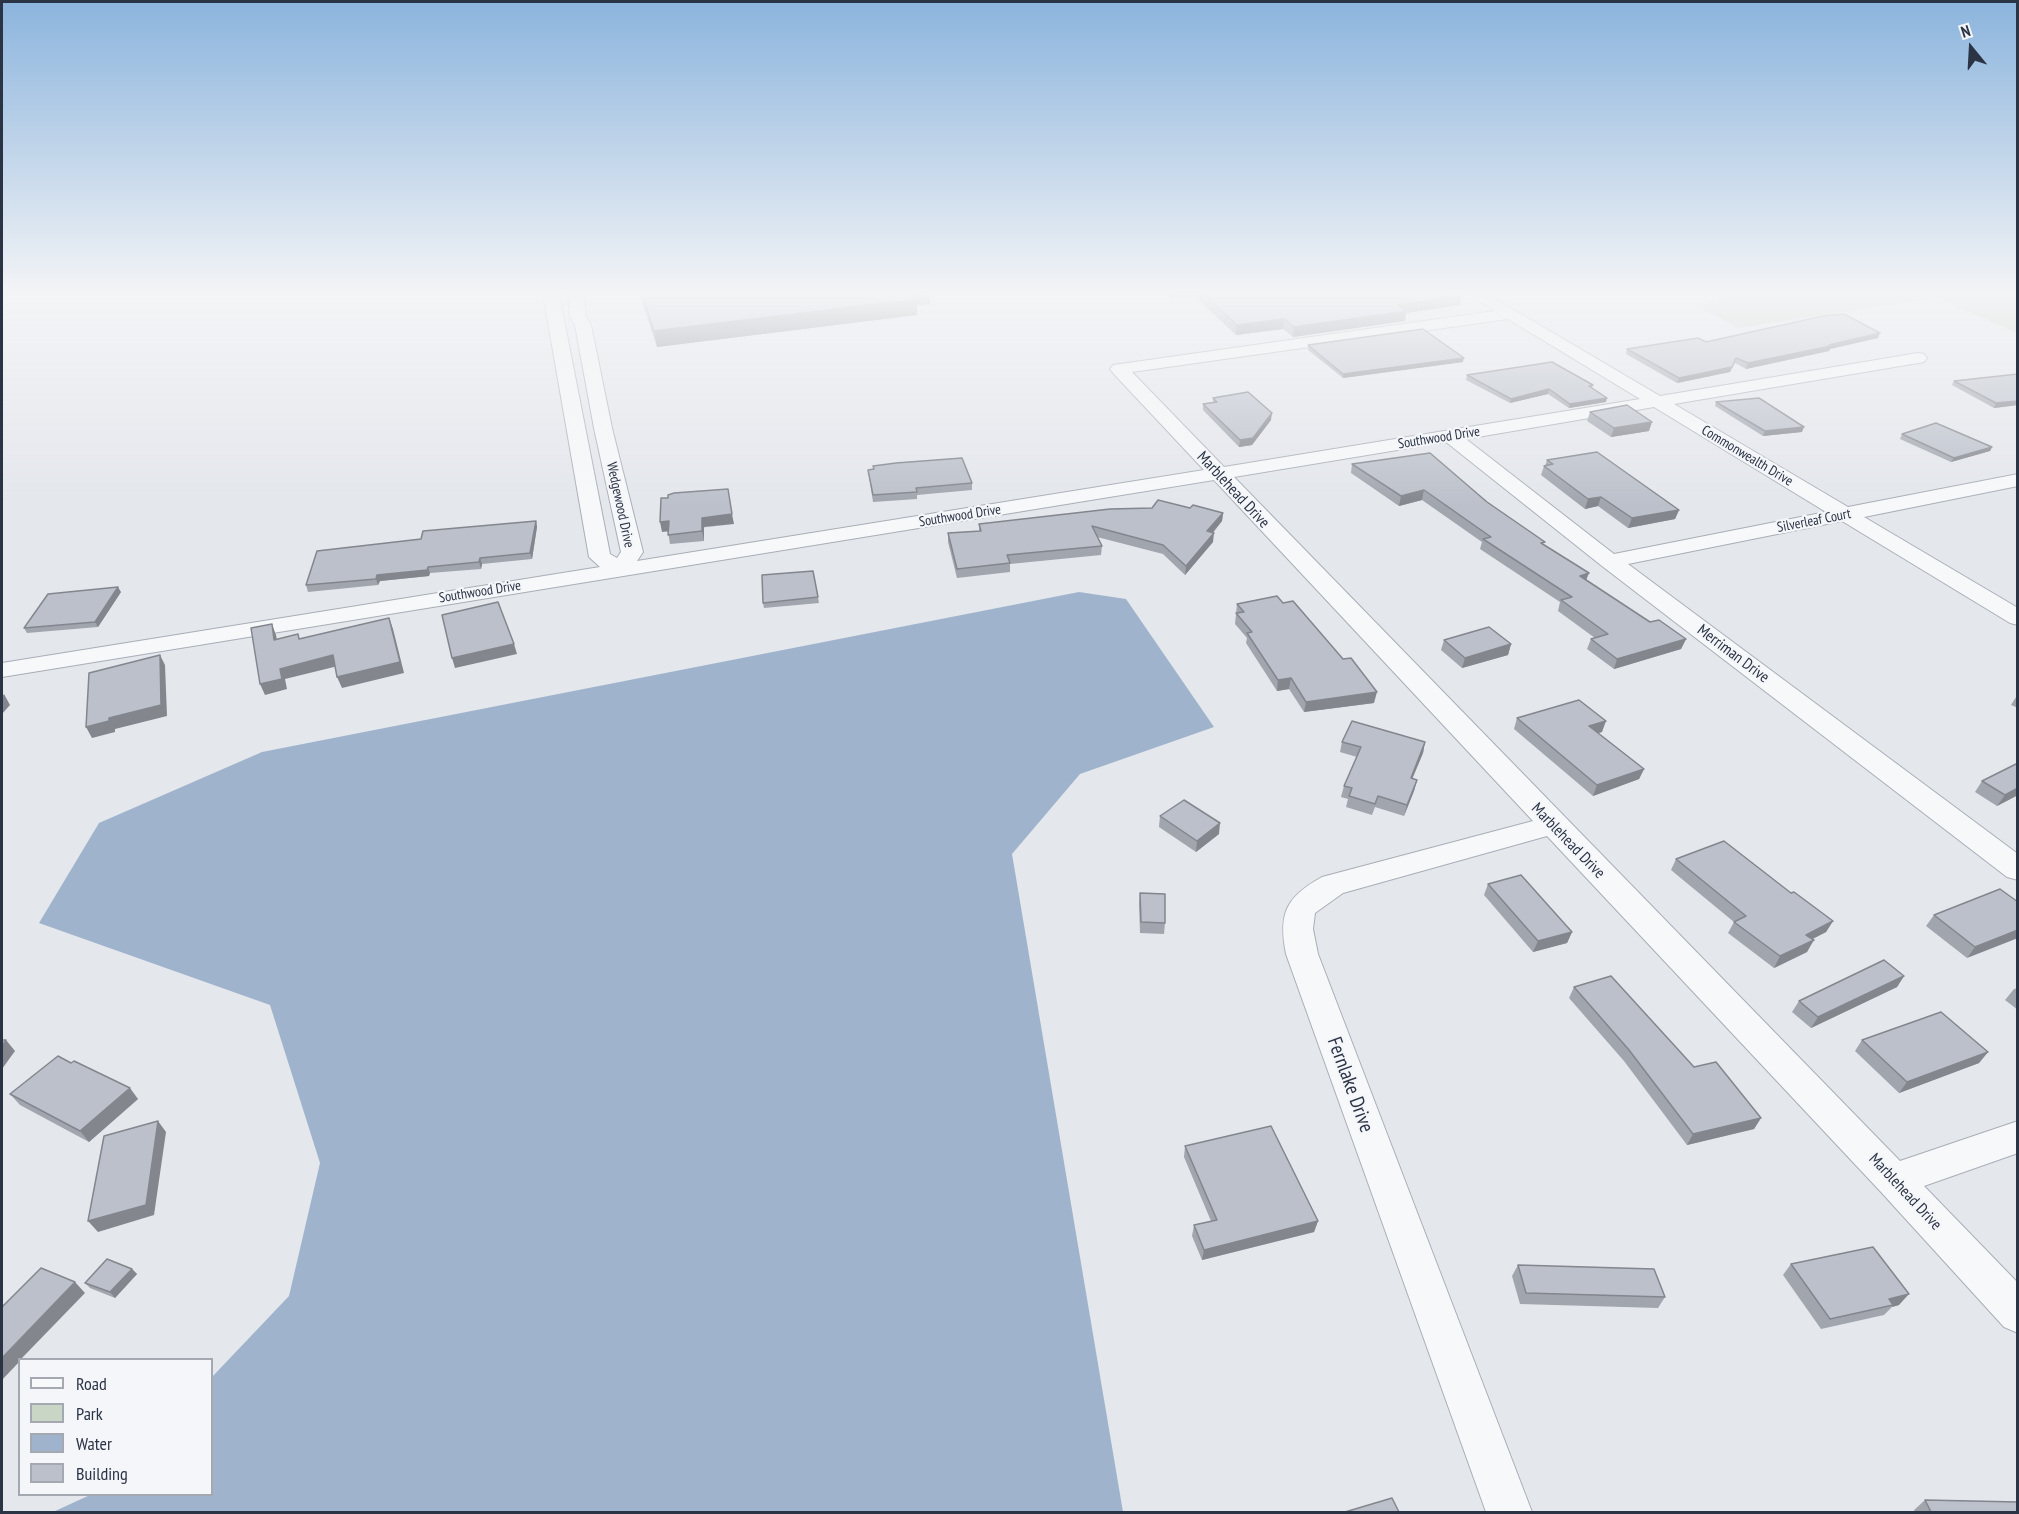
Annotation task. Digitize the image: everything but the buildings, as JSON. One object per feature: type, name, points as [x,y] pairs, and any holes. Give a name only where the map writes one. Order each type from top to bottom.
[{"type":"street","name":"Wedgewood Drive","points":[[563,365],[573,422],[581,447],[600,557],[621,569],[632,552],[591,365]]},
{"type":"street","name":"Marblehead Drive","points":[[1150,365],[1119,369],[1894,1180],[2018,1313]]},
{"type":"street","name":"Commonwealth Drive","points":[[1595,365],[2018,618]]},
{"type":"street","name":"Southwood Drive","points":[[2,670],[1879,365]]},
{"type":"street","name":"Merriman Drive","points":[[1450,436],[1610,561],[2018,870]]},
{"type":"street","name":"Silverleaf Court","points":[[1610,561],[2018,480]]},
{"type":"street","name":"Fernlake Drive","points":[[1509,1512],[1302,954],[1297,933],[1299,915],[1309,897],[1333,885],[1553,825]]},
{"type":"street","points":[[1894,1180],[2018,1137]]},
{"type":"water","points":[[1079,592],[1126,599],[1214,727],[1080,774],[1012,854],[1123,1512],[53,1512],[88,1496],[213,1496],[213,1376],[289,1296],[320,1163],[270,1005],[39,923],[99,823],[262,752]]}]
